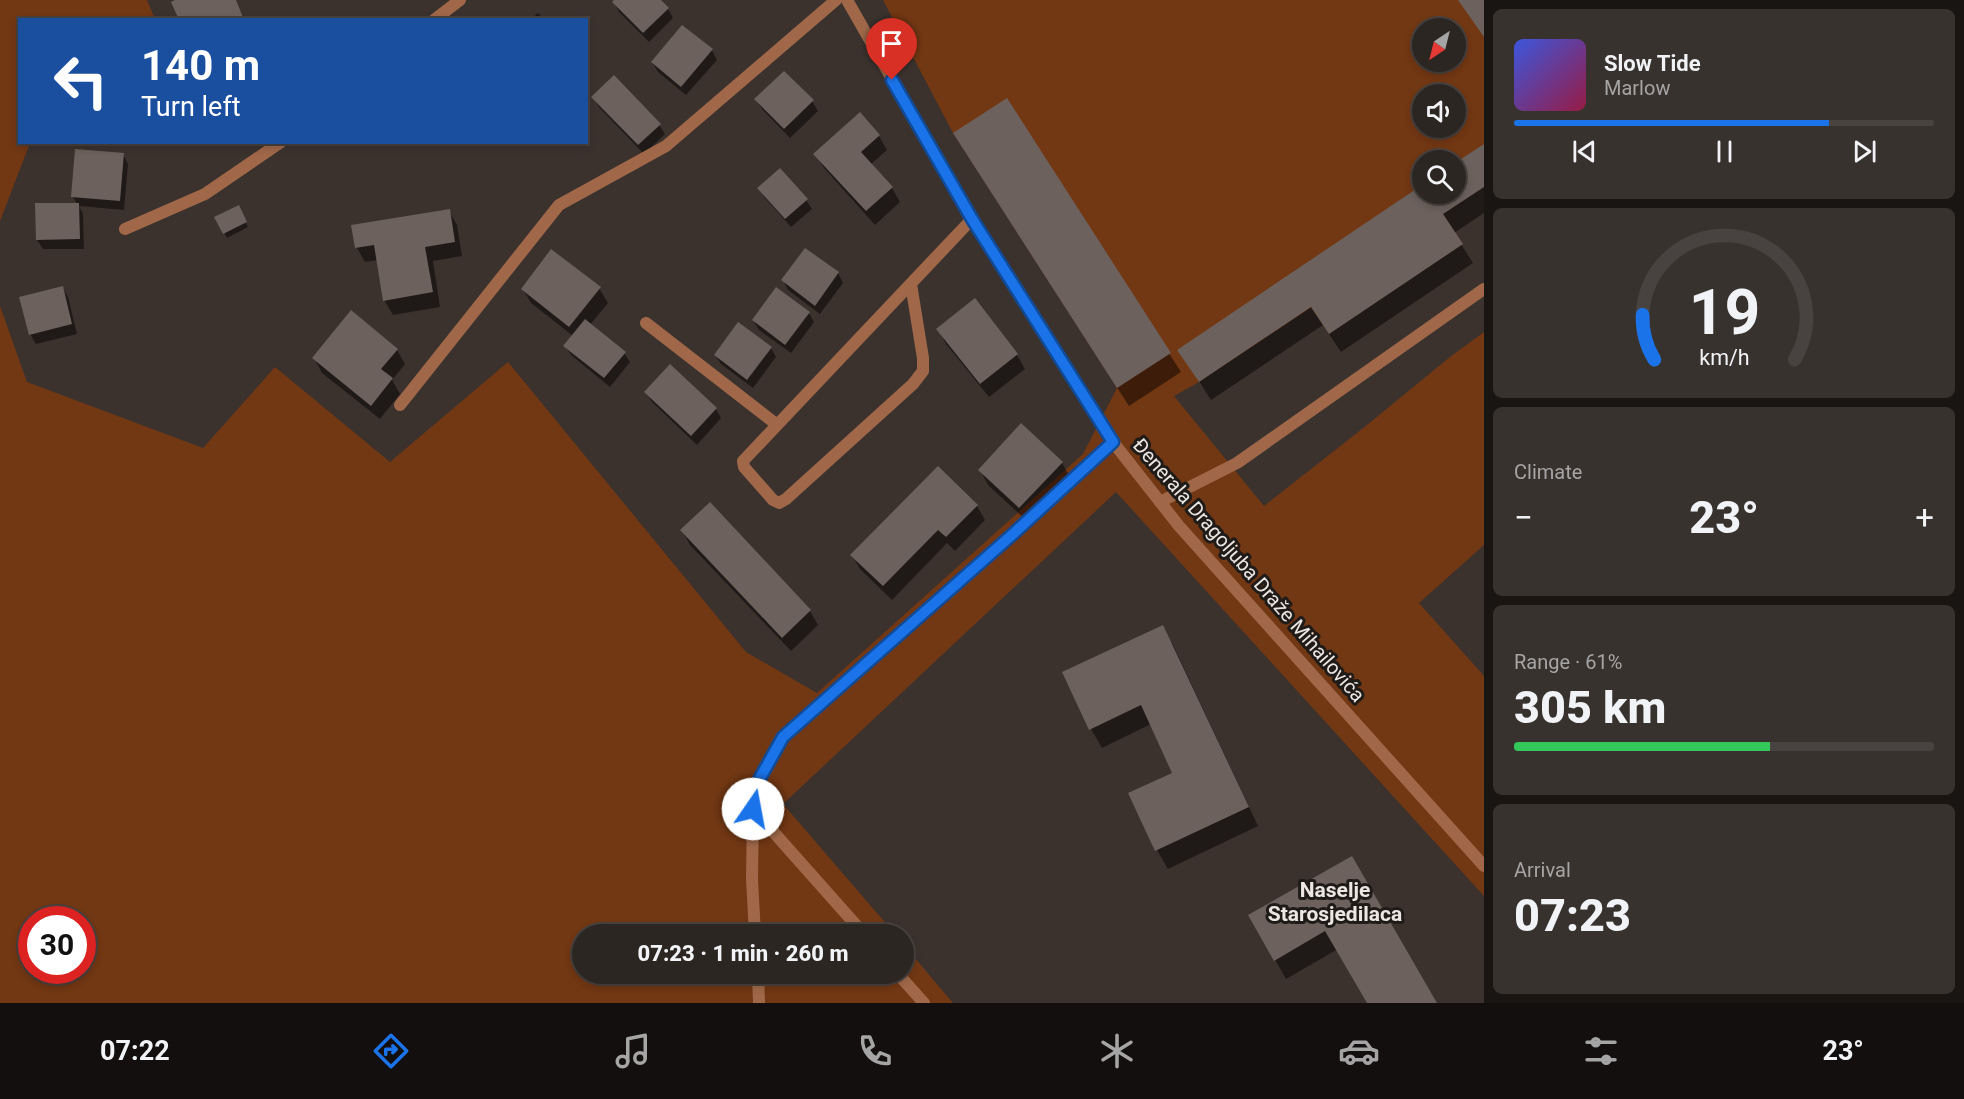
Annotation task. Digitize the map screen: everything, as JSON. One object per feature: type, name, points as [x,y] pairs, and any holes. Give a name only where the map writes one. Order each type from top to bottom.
[{"type":"street","points":[[437,18],[460,0]]},
{"type":"street","points":[[400,405],[559,205],[666,146],[836,0]]},
{"type":"street","name":"Đenerala Dragoljuba Draže Mihailovića","points":[[847,0],[972,219],[1113,442],[1179,526],[1484,866]]},
{"type":"street","points":[[125,229],[206,194],[278,144]]},
{"type":"street","points":[[911,284],[923,371],[904,392],[786,499],[779,503],[773,500],[744,467],[743,461],[972,219]]},
{"type":"street","points":[[1160,502],[1237,462],[1484,289]]},
{"type":"street","points":[[646,322],[776,424]]},
{"type":"street","points":[[754,924],[752,879],[753,809],[760,778],[783,737],[1013,534],[1113,442]]},
{"type":"street","points":[[753,809],[855,924]]},
{"type":"street","points":[[758,984],[759,1003]]},
{"type":"street","points":[[907,984],[924,1003]]},
{"type":"shaded area","points":[[0,0],[147,0],[155,18],[18,18],[18,144],[30,144],[0,221]]},
{"type":"shaded area","points":[[883,0],[1484,0],[1484,187],[1466,199],[1466,150],[1412,150],[1412,204],[1458,204],[1443,214],[1463,244],[1329,334],[1311,308],[1174,396],[1264,506],[1484,332],[1484,545],[1419,603],[1484,676],[1484,896],[1116,492],[783,804],[886,924],[572,924],[572,984],[914,984],[914,957],[953,1003],[0,1003],[0,306],[27,382],[203,448],[275,367],[390,462],[508,362],[746,652],[817,693],[1083,454],[1117,388],[953,133]]},
{"type":"building","points":[[175,0],[236,0],[243,18],[178,18],[171,2]]},
{"type":"building","points":[[614,0],[661,0],[669,8],[643,33],[612,2]]},
{"type":"building","points":[[1458,0],[1484,0],[1484,37]]},
{"type":"building","points":[[682,25],[713,49],[681,87],[651,62]]},
{"type":"building","points":[[784,71],[814,100],[784,129],[754,99]]},
{"type":"building","points":[[614,75],[661,124],[638,145],[591,97]]},
{"type":"building","points":[[1007,98],[1171,353],[1117,388],[953,133]]},
{"type":"building","points":[[860,112],[880,135],[861,152],[893,187],[866,211],[813,154]]},
{"type":"building","points":[[1484,144],[1484,187],[1466,199],[1466,156]]},
{"type":"building","points":[[75,149],[124,153],[120,201],[71,197]]},
{"type":"building","points":[[780,168],[808,199],[785,219],[757,188]]},
{"type":"building","points":[[1412,192],[1412,204],[1458,204],[1443,214],[1463,244],[1329,334],[1311,307],[1199,382],[1177,350]]},
{"type":"building","points":[[35,203],[79,203],[80,239],[36,240]]},
{"type":"building","points":[[239,205],[247,222],[223,234],[214,217]]},
{"type":"building","points":[[450,209],[455,242],[425,247],[433,292],[383,301],[374,245],[355,248],[351,225]]},
{"type":"building","points":[[805,248],[839,272],[815,306],[781,280]]},
{"type":"building","points":[[551,249],[601,287],[569,327],[521,289]]},
{"type":"building","points":[[63,286],[72,324],[29,335],[19,297]]},
{"type":"building","points":[[776,287],[810,312],[785,345],[752,320]]},
{"type":"building","points":[[975,298],[1018,354],[980,384],[936,329]]},
{"type":"building","points":[[351,310],[398,349],[381,369],[393,378],[371,406],[312,358]]},
{"type":"building","points":[[585,319],[626,352],[604,378],[563,346]]},
{"type":"building","points":[[738,322],[772,347],[747,380],[714,355]]},
{"type":"building","points":[[670,364],[717,408],[691,436],[644,392]]},
{"type":"building","points":[[1021,423],[1063,462],[1019,508],[978,470]]},
{"type":"building","points":[[938,466],[978,505],[946,537],[938,530],[883,586],[850,555]]},
{"type":"building","points":[[710,502],[811,610],[782,638],[680,530]]},
{"type":"building","points":[[1163,625],[1249,807],[1155,851],[1128,793],[1172,773],[1141,705],[1089,730],[1062,672]]},
{"type":"building","points":[[1352,856],[1437,1003],[1367,1003],[1325,931],[1274,961],[1248,915]]},
{"type":"district","name":"Naselje Starosjedilaca","points":[[1335,902]]},
{"type":"route","points":[[753,809],[760,778],[783,737],[1013,534],[1113,442],[972,219],[892,80]]}]
